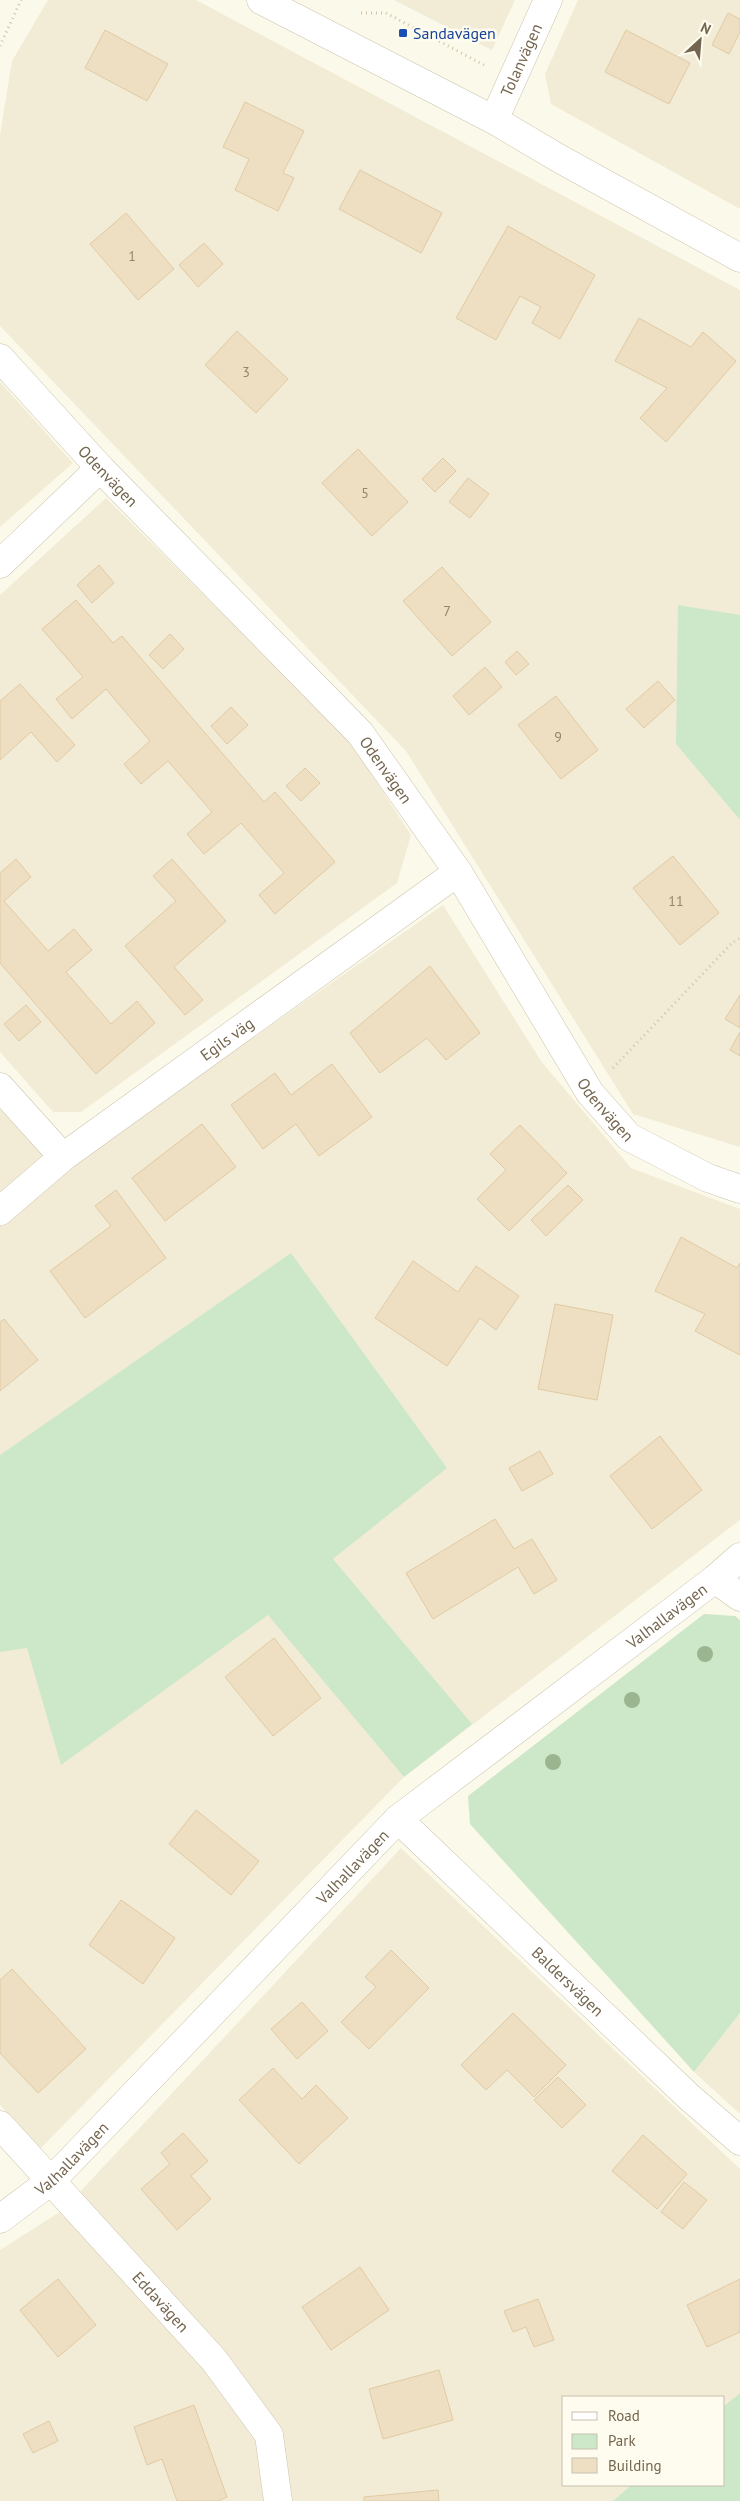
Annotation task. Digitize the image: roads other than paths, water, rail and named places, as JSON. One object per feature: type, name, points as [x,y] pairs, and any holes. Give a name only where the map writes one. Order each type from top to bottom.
[{"type":"street","points":[[261,0],[494,120],[560,159],[740,258]]},
{"type":"street","name":"Tolanvägen","points":[[494,120],[548,0]]},
{"type":"street","name":"Odenvägen","points":[[0,358],[100,468],[360,733],[458,872],[590,1093],[629,1137],[708,1178],[740,1189]]},
{"type":"street","points":[[0,564],[100,468]]},
{"type":"street","name":"Egils väg","points":[[0,1211],[63,1157],[458,872]]},
{"type":"street","points":[[0,1087],[63,1157]]},
{"type":"street","name":"Valhallavägen","points":[[0,2219],[52,2180],[398,1819],[715,1580],[740,1557]]},
{"type":"street","points":[[715,1580],[740,1597]]},
{"type":"street","name":"Baldersvägen","points":[[398,1819],[688,2096],[740,2141]]},
{"type":"street","name":"Eddavägen","points":[[0,2126],[52,2180],[214,2360],[269,2435],[278,2501]]},
{"type":"place","name":"Sandavägen","points":[[403,33]]}]
